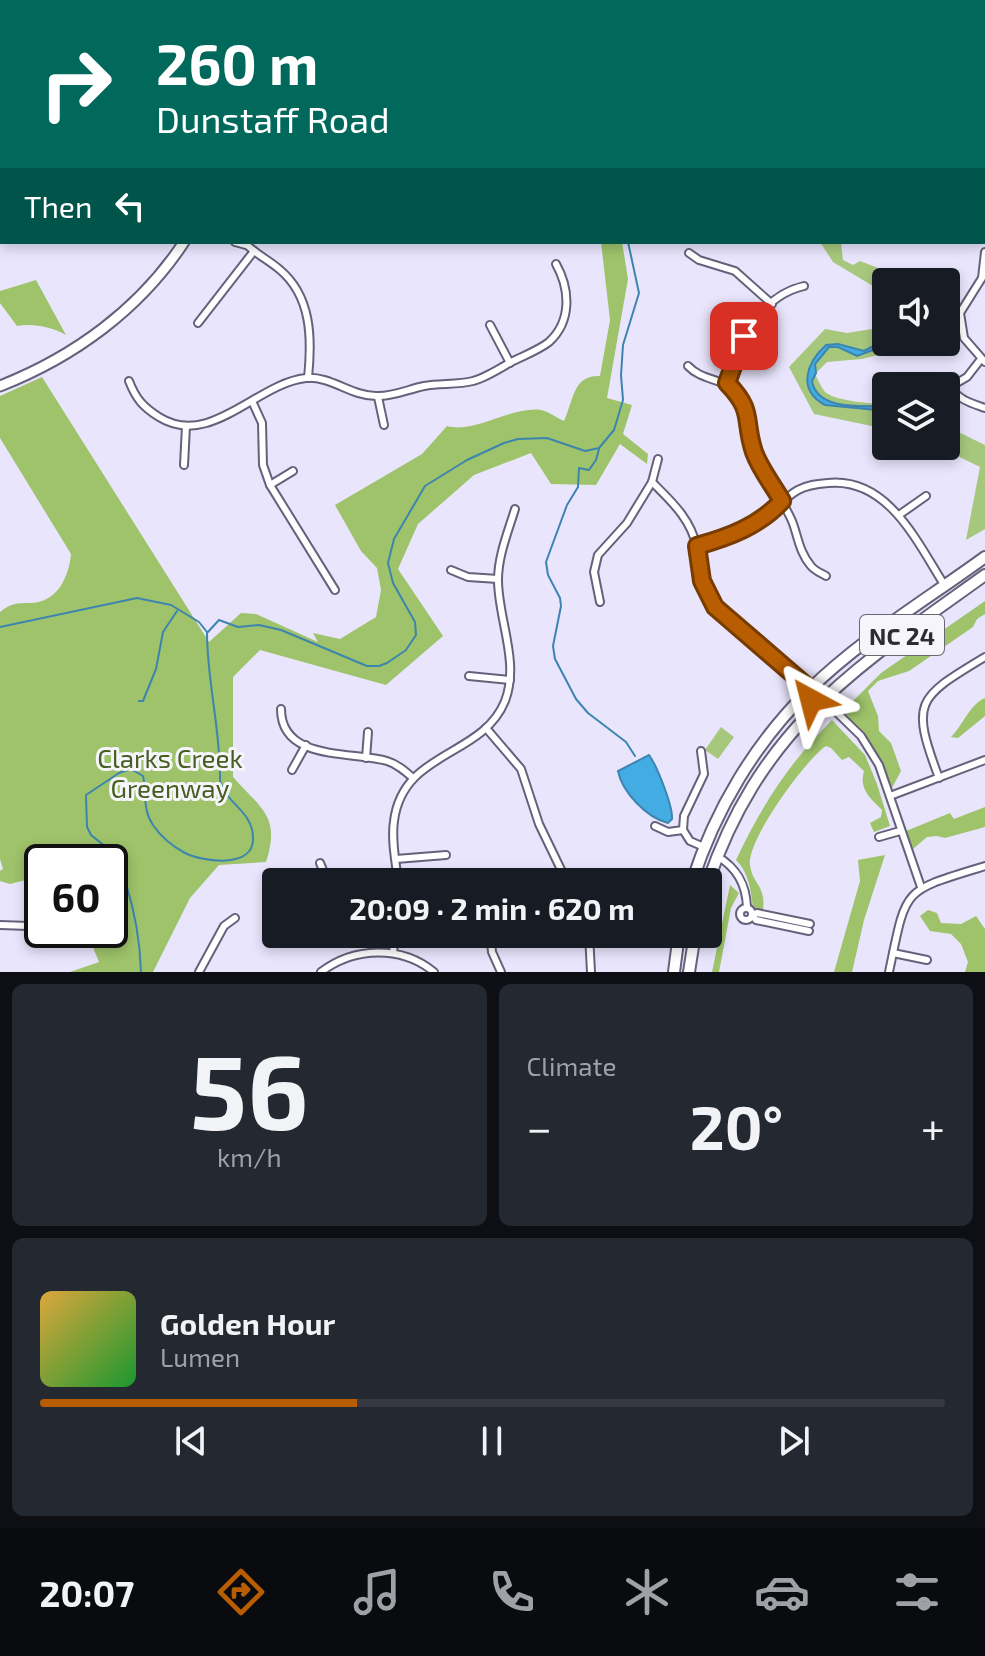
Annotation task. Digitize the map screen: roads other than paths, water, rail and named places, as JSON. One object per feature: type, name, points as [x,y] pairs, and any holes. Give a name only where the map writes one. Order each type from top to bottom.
[{"type":"main road","points":[[0,386],[58,359],[111,322],[152,284],[182,244]]},
{"type":"main road","name":"NC 24","points":[[697,868],[724,804],[754,755],[810,689],[857,650],[985,557]]},
{"type":"main road","name":"NC 24","points":[[713,868],[737,813],[770,759],[822,698],[875,654],[985,575]]},
{"type":"main road","points":[[822,698],[819,693],[821,687],[857,650]]},
{"type":"main road","points":[[770,759],[782,735],[811,700],[810,689]]},
{"type":"main road","points":[[674,972],[677,948]]},
{"type":"main road","points":[[689,972],[693,948]]},
{"type":"street","points":[[246,244],[281,271],[298,296],[310,330],[308,378]]},
{"type":"street","points":[[198,323],[254,251]]},
{"type":"street","points":[[985,252],[982,278],[960,313],[964,338],[983,360],[967,377],[950,387],[956,395],[985,408]]},
{"type":"street","points":[[689,253],[699,260],[735,271],[772,304]]},
{"type":"street","points":[[129,381],[143,407],[166,422],[186,426],[212,422],[281,384],[308,378],[378,397],[428,385],[474,381],[548,342],[564,322],[567,297],[563,276],[556,264]]},
{"type":"street","points":[[727,383],[746,332],[760,314],[789,291],[804,286]]},
{"type":"street","points":[[490,325],[510,363]]},
{"type":"street","points":[[688,366],[695,373],[727,383],[740,397],[747,409],[749,436],[756,456],[793,522],[799,548],[812,568],[826,576]]},
{"type":"street","points":[[378,397],[384,425]]},
{"type":"street","points":[[252,401],[262,423],[263,465],[270,485],[335,590]]},
{"type":"street","points":[[184,465],[186,426]]},
{"type":"street","points":[[600,602],[594,572],[598,555],[627,523],[652,482],[658,459]]},
{"type":"street","points":[[270,485],[293,471]]},
{"type":"street","points":[[652,482],[678,507],[690,527],[697,546],[702,581],[715,607],[810,689]]},
{"type":"street","points":[[697,546],[731,537],[773,511],[797,490],[812,485],[844,482],[873,491],[899,515],[945,586]]},
{"type":"street","points":[[899,515],[926,496]]},
{"type":"street","points":[[397,868],[393,834],[396,811],[413,778],[427,765],[486,728],[504,703],[510,680],[498,579],[500,558],[515,509]]},
{"type":"street","points":[[451,570],[468,577],[498,579]]},
{"type":"street","points":[[939,778],[923,733],[925,706],[940,685],[985,657]]},
{"type":"street","points":[[469,676],[510,680]]},
{"type":"street","points":[[822,698],[867,744],[879,765],[921,887]]},
{"type":"street","points":[[281,709],[281,720],[286,729],[306,745],[332,755],[389,762],[413,778]]},
{"type":"street","points":[[486,728],[519,765],[539,824],[560,868]]},
{"type":"street","points":[[366,758],[368,732]]},
{"type":"street","points":[[292,770],[306,745]]},
{"type":"street","points":[[700,754],[704,774],[684,816],[683,830],[690,841],[704,847]]},
{"type":"street","points":[[890,796],[985,760]]},
{"type":"street","points":[[656,828],[673,832],[683,830]]},
{"type":"street","points":[[879,837],[900,831]]},
{"type":"street","points":[[396,859],[446,855]]},
{"type":"street","points":[[717,856],[728,862],[740,876],[747,907],[752,915]]},
{"type":"street","points":[[320,863],[322,868]]},
{"type":"street","points":[[889,972],[904,906],[921,887],[985,866]]},
{"type":"street","points":[[747,907],[741,909],[741,917],[746,920],[757,913],[810,928]]},
{"type":"street","points":[[199,972],[224,926],[235,918]]},
{"type":"street","points":[[0,925],[24,926]]},
{"type":"street","points":[[393,953],[394,948]]},
{"type":"street","points":[[492,948],[501,972]]},
{"type":"street","points":[[590,948],[591,972]]},
{"type":"street","points":[[321,972],[334,963],[358,955],[393,953],[414,959],[434,972]]},
{"type":"street","points":[[893,953],[927,960]]},
{"type":"water","points":[[838,344],[864,351],[872,347],[872,350],[857,356],[838,347],[829,347],[815,364],[816,373],[812,381],[822,398],[842,405],[872,406],[872,410],[825,405],[816,399],[808,384],[808,376],[813,360],[826,345]]},
{"type":"water","points":[[649,755],[670,805],[672,819],[668,823],[652,816],[637,803],[620,779],[618,771]]},
{"type":"waterway","points":[[141,972],[140,950],[126,884],[116,855],[91,835],[87,827],[86,795],[119,773],[131,769],[143,776],[150,819],[171,844],[203,859],[237,859],[245,855],[251,848],[252,829],[220,781],[207,633],[219,620],[238,627],[259,625],[281,630],[367,666],[387,663],[406,650],[416,635],[415,622],[393,583],[388,563],[394,539],[425,486],[467,460],[504,443],[547,438],[585,451],[599,448],[614,430],[623,400],[623,345],[639,293],[628,244]]},
{"type":"waterway","points":[[599,449],[589,470],[579,468],[578,487],[567,505],[546,562],[561,606],[553,646],[555,659],[576,699],[588,713],[626,742],[635,756]]},
{"type":"waterway","points":[[0,627],[137,598],[171,605],[199,622],[207,632]]},
{"type":"waterway","points":[[139,701],[143,701],[156,669],[163,632],[177,611]]},
{"type":"park label","name":"Clarks Creek Greenway","points":[[170,772]]}]
